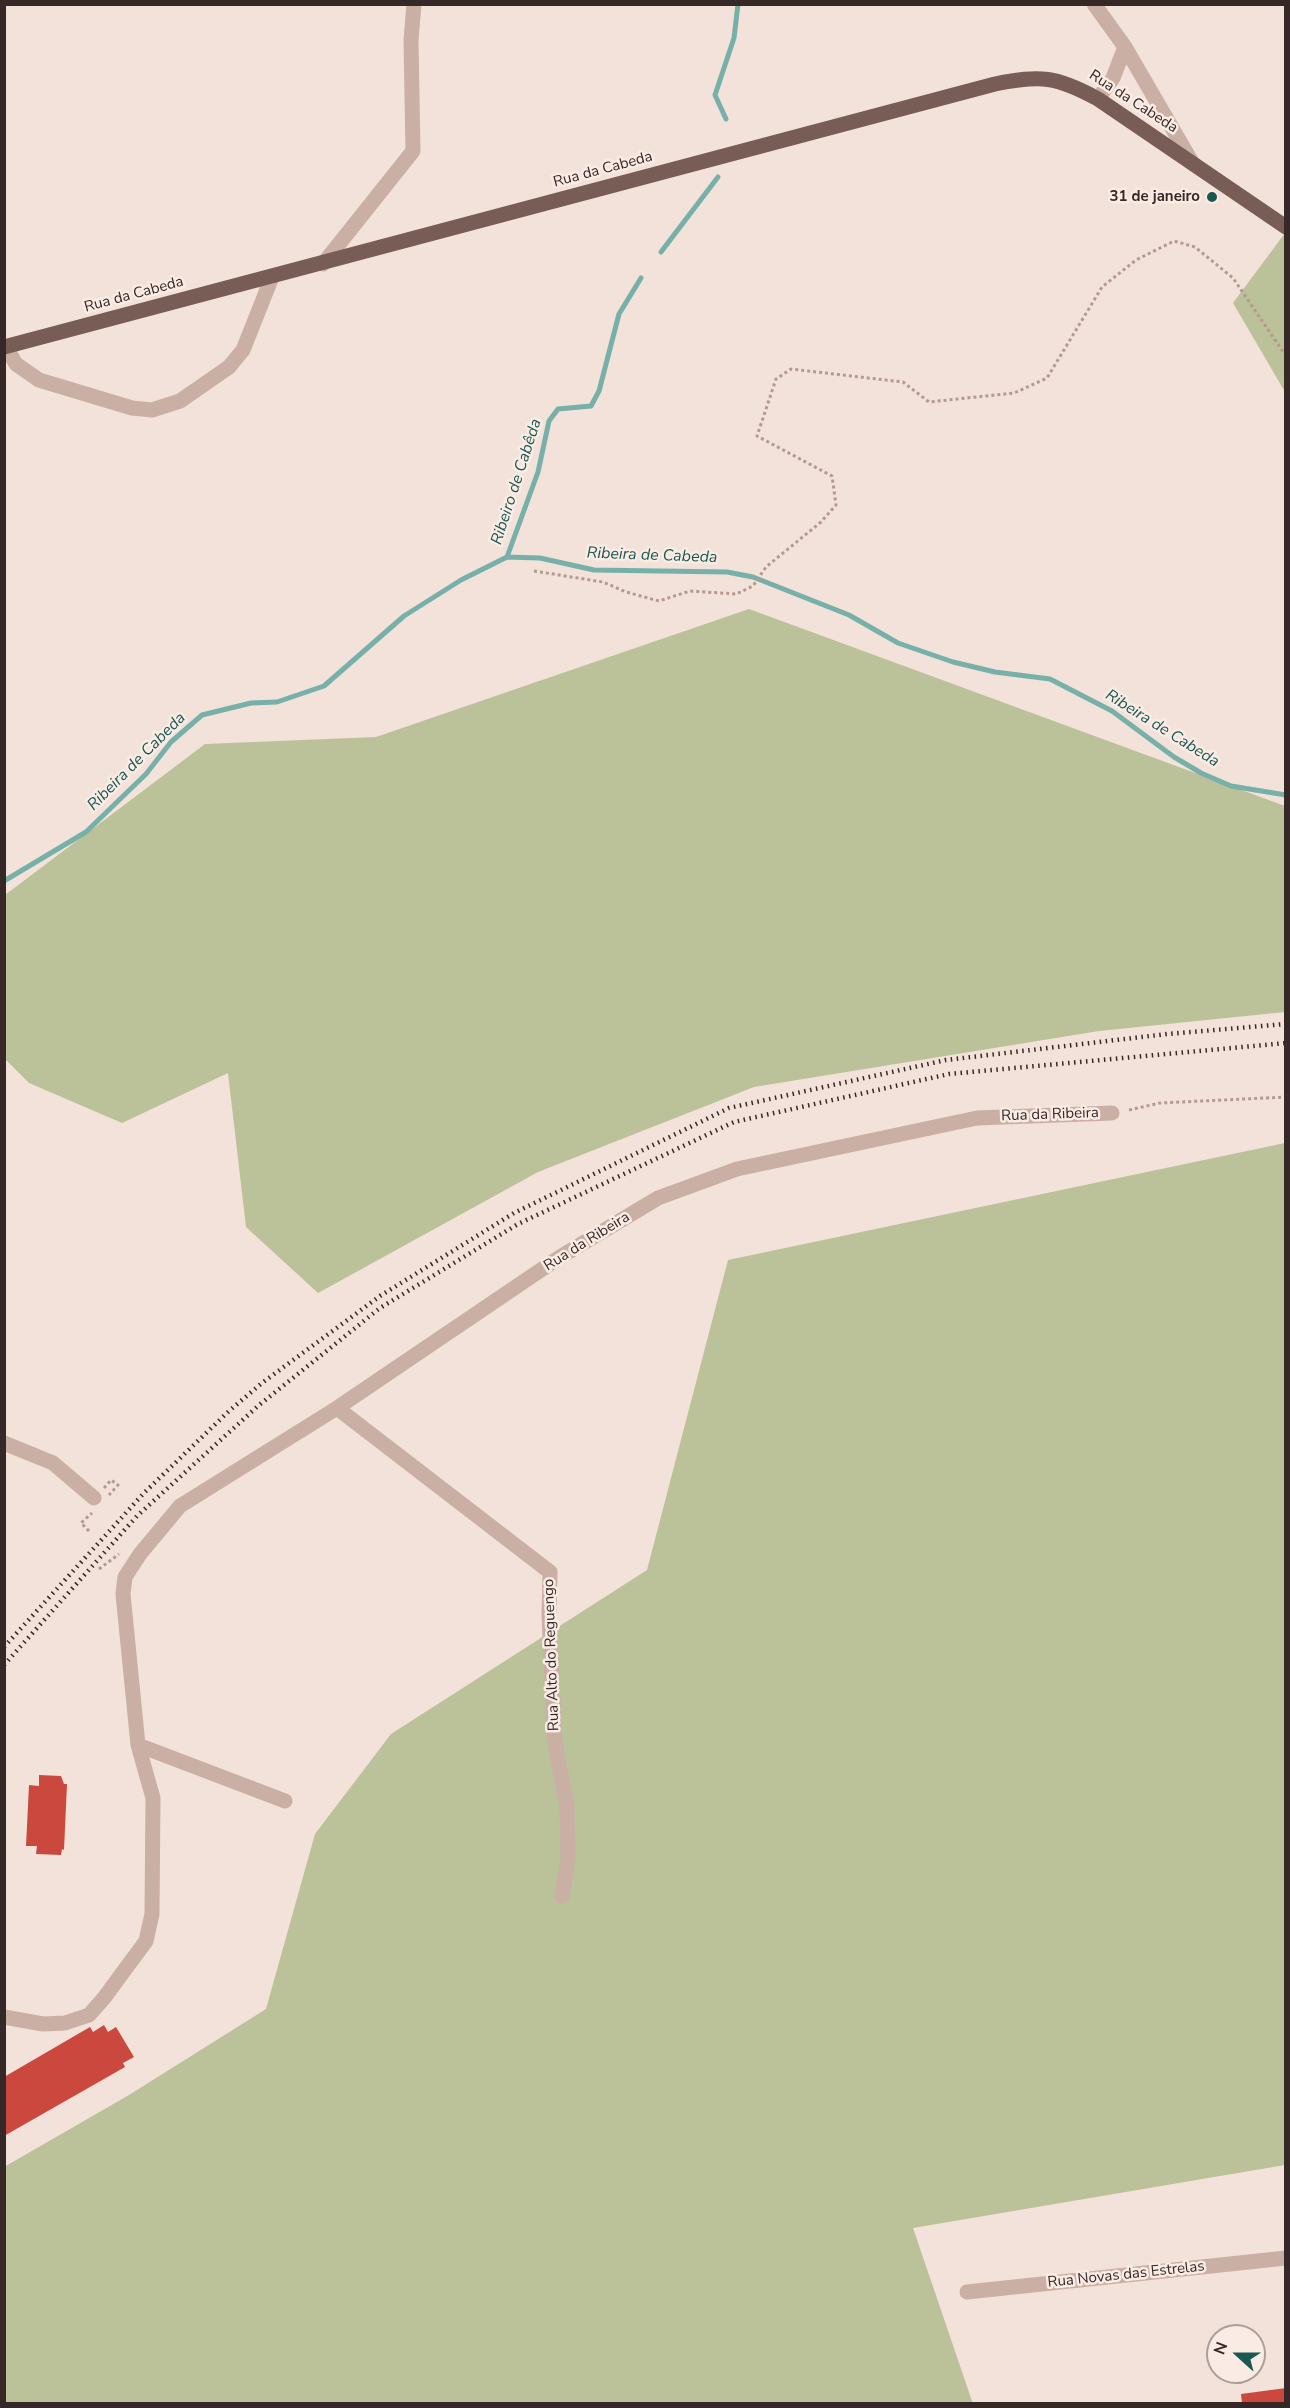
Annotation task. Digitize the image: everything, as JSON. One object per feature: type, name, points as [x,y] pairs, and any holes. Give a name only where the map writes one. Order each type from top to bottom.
[{"type":"main road","name":"Rua da Cabeda","points":[[5,347],[272,278],[994,84],[1025,78],[1052,78],[1075,86],[1098,99],[1286,226]]},
{"type":"street","points":[[323,264],[413,151],[411,40],[414,4]]},
{"type":"street","points":[[1094,4],[1125,47],[1193,164]]},
{"type":"street","points":[[1098,99],[1113,78],[1125,47]]},
{"type":"street","points":[[5,347],[16,364],[39,380],[132,408],[152,410],[180,401],[229,368],[243,350],[272,278]]},
{"type":"street","name":"Rua da Ribeira","points":[[4,2018],[43,2024],[65,2023],[88,2015],[104,1998],[146,1941],[152,1914],[153,1798],[138,1745],[123,1594],[125,1577],[140,1554],[180,1506],[337,1408],[560,1257],[658,1198],[736,1169],[977,1118],[1112,1113]]},
{"type":"street","name":"Rua Alto do Reguengo","points":[[337,1408],[550,1572],[549,1616],[555,1743],[567,1806],[568,1858],[562,1896]]},
{"type":"street","points":[[4,1443],[53,1463],[94,1498]]},
{"type":"street","points":[[138,1745],[285,1801]]},
{"type":"street","name":"Rua Novas das Estrelas","points":[[967,2292],[1286,2258]]},
{"type":"path","points":[[534,571],[603,582],[626,592],[658,601],[690,591],[736,594],[753,586],[763,572],[821,522],[836,505],[832,476],[757,436],[776,379],[791,369],[903,382],[929,402],[1014,393],[1047,378],[1102,287],[1136,260],[1174,241],[1196,247],[1233,278],[1286,356]]},
{"type":"path","points":[[1112,1113],[1160,1103],[1286,1097]]},
{"type":"green space","points":[[1285,233],[1285,392],[1233,303]]},
{"type":"green space","points":[[749,609],[1285,806],[1285,1012],[1099,1031],[754,1087],[538,1172],[318,1293],[246,1227],[228,1073],[122,1123],[29,1083],[5,1059],[5,895],[205,744],[376,737]]},
{"type":"green space","points":[[1285,1143],[1285,2165],[913,2228],[973,2404],[5,2403],[4,2167],[129,2095],[266,2009],[315,1834],[391,1734],[647,1570],[728,1260]]},
{"type":"building","points":[[39,1775],[61,1776],[64,1784],[67,1784],[64,1850],[62,1849],[61,1855],[36,1854],[37,1846],[26,1846],[29,1785],[39,1786]]},
{"type":"building","points":[[104,2025],[108,2032],[116,2027],[134,2057],[123,2063],[125,2067],[4,2136],[4,2077],[90,2027],[93,2032]]},
{"type":"building","points":[[1286,2388],[1286,2403],[1242,2403],[1241,2394]]},
{"type":"waterway","name":"Ribeiro de Cabêda","points":[[726,119],[715,95],[734,38],[738,4]]},
{"type":"waterway","name":"Ribeiro de Cabêda","points":[[661,252],[718,177]]},
{"type":"waterway","name":"Ribeiro de Cabêda","points":[[507,557],[538,472],[549,421],[558,409],[591,406],[599,391],[619,314],[641,278]]},
{"type":"waterway","name":"Ribeira de Cabeda","points":[[4,881],[86,832],[146,774],[171,742],[202,715],[251,703],[277,702],[324,686],[404,616],[461,580],[507,557],[540,558],[594,570],[727,572],[753,577],[849,615],[898,643],[953,662],[995,672],[1050,679],[1112,711],[1174,757],[1201,773],[1231,786],[1286,795]]},
{"type":"railway","points":[[4,1647],[144,1493],[229,1411],[262,1383],[380,1296],[514,1213],[729,1108],[946,1060],[1167,1034],[1286,1024]]},
{"type":"railway","points":[[4,1665],[137,1516],[258,1406],[380,1308],[518,1224],[734,1122],[949,1074],[1286,1043]]},
{"type":"place","name":"31 de janeiro","points":[[1212,197]]}]
